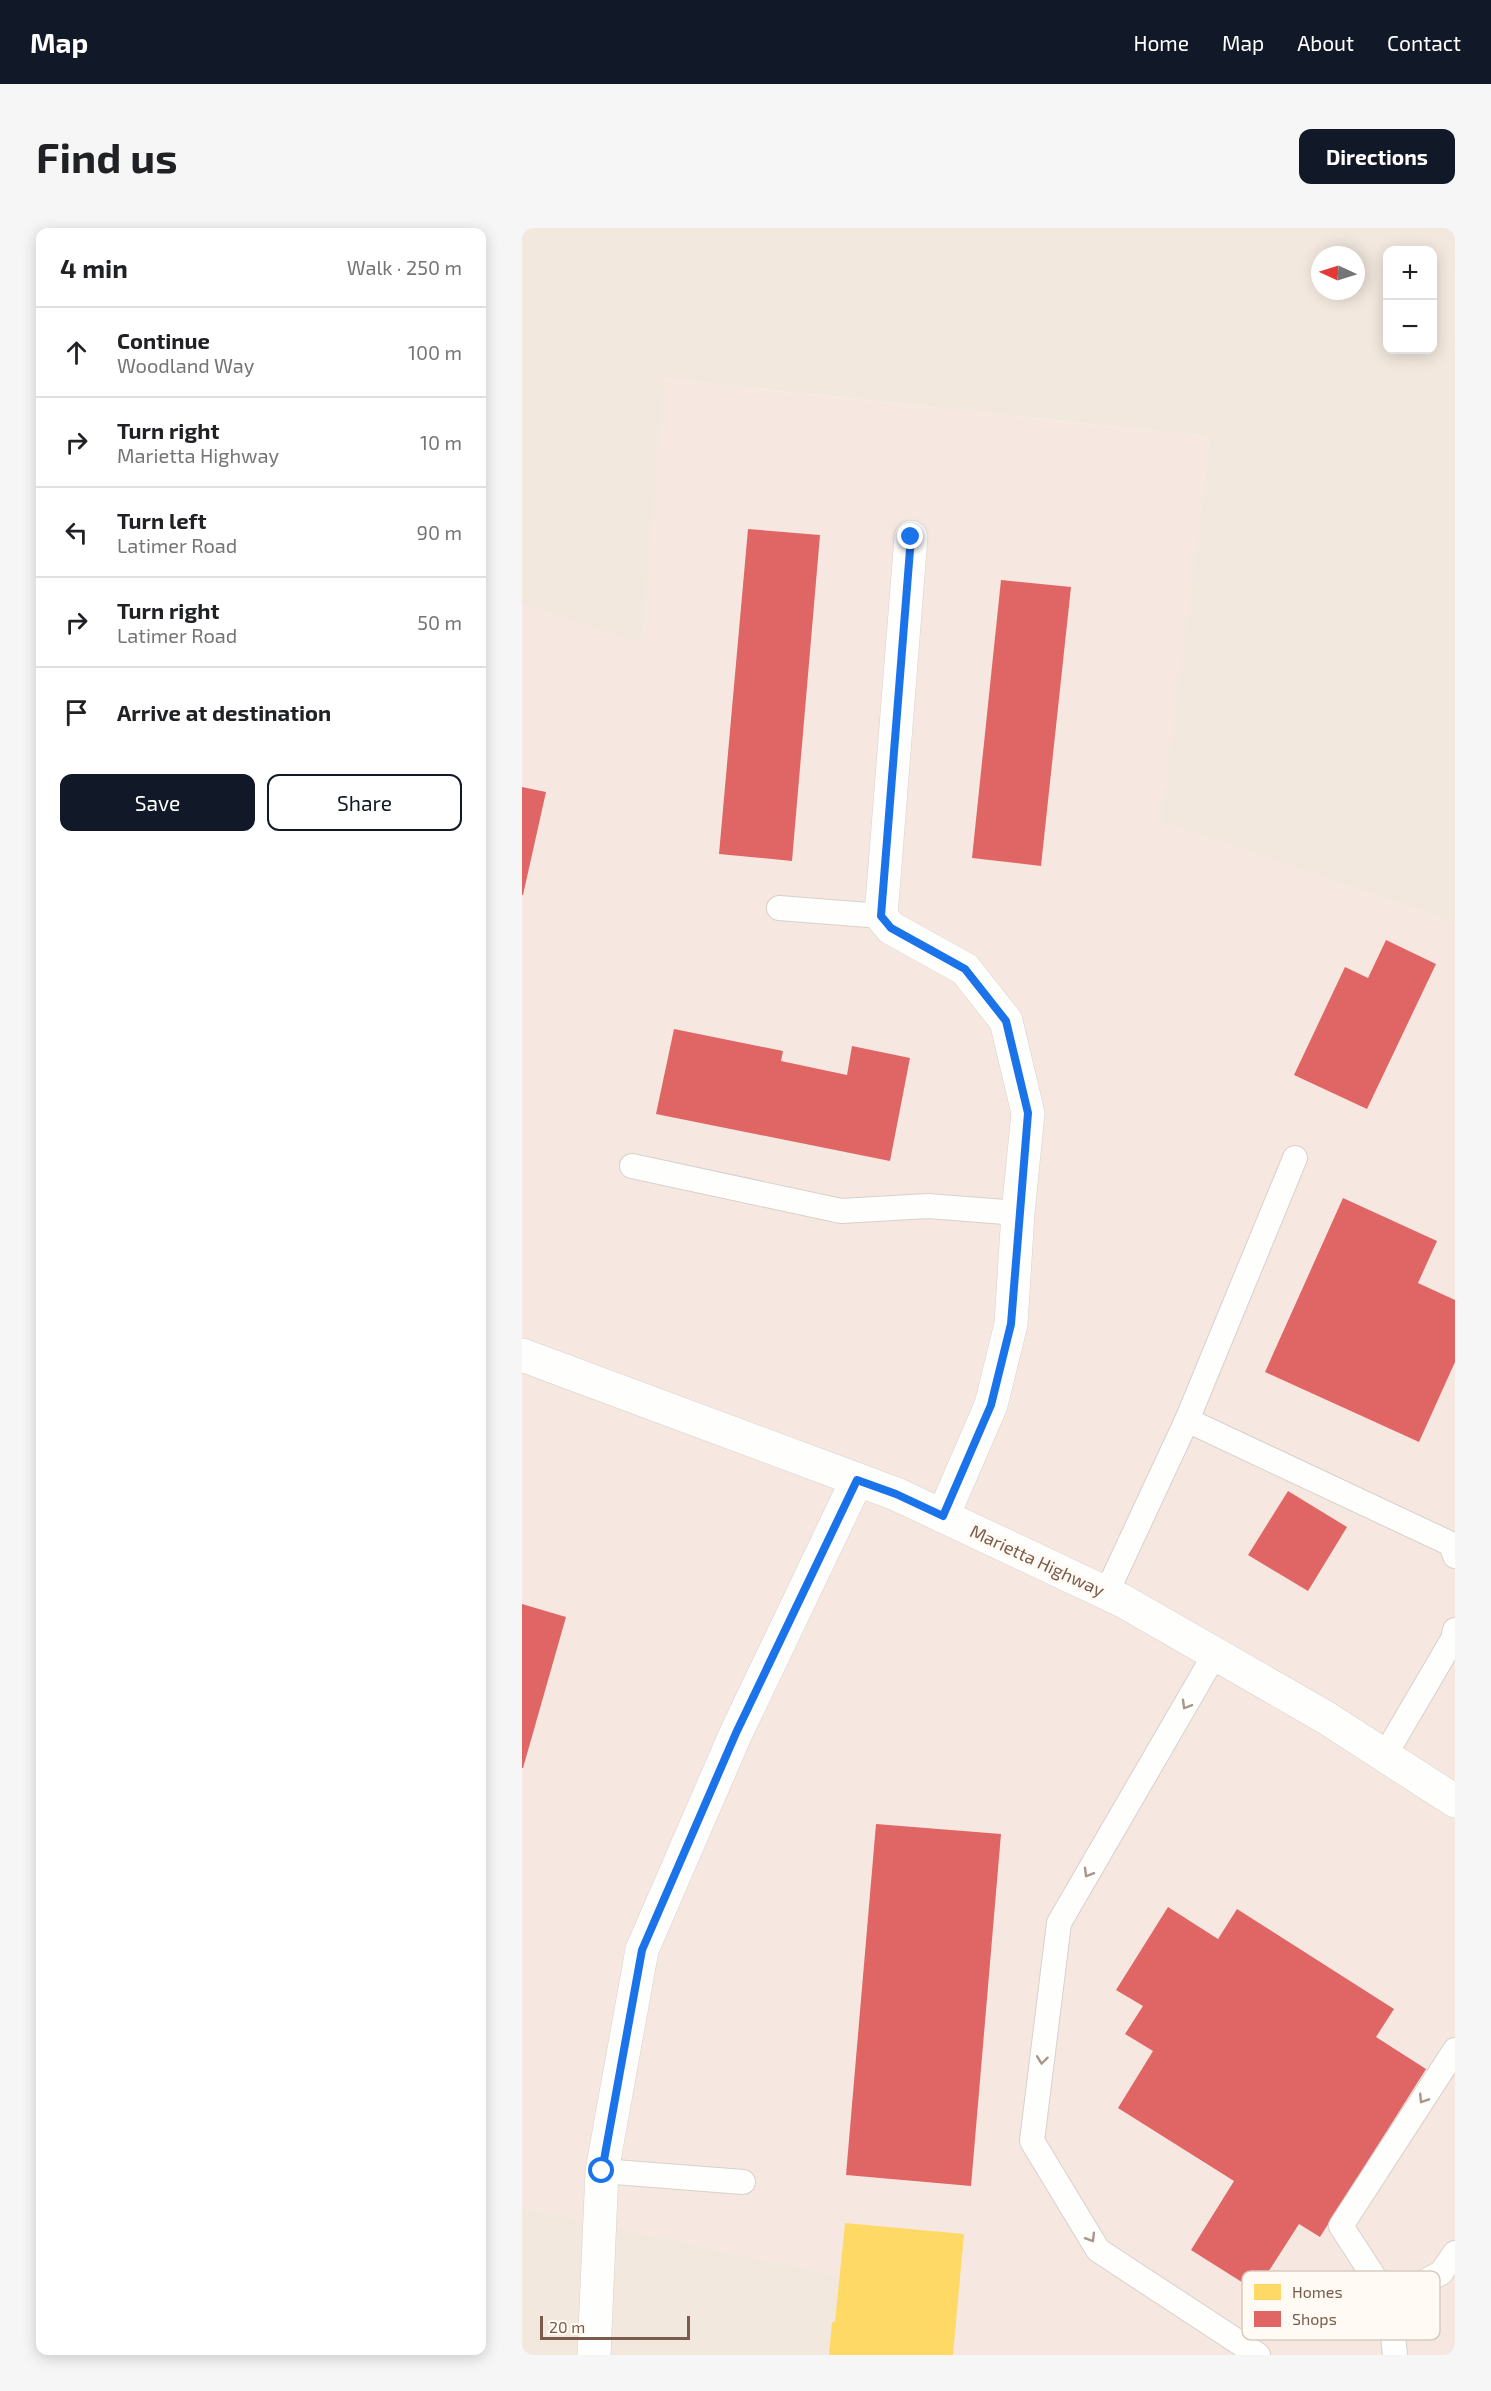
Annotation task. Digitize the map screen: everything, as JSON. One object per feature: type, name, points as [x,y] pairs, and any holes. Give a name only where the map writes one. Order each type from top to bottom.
[{"type":"street","points":[[911,537],[881,916],[891,928],[965,969],[1006,1021],[1028,1113],[1018,1213],[1011,1324],[991,1405],[943,1516]]},
{"type":"street","name":"Marietta Highway","points":[[522,1355],[896,1494],[943,1516],[1106,1594],[1215,1654],[1385,1755],[1455,1801]]},
{"type":"street","points":[[594,2355],[602,2171],[642,1950],[736,1733],[857,1480]]},
{"type":"lane","points":[[779,908],[881,916]]},
{"type":"lane","points":[[1106,1594],[1187,1420],[1294,1158]]},
{"type":"lane","points":[[632,1166],[841,1211],[928,1206],[1018,1213]]},
{"type":"lane","points":[[1187,1420],[1451,1544],[1455,1556]]},
{"type":"lane","points":[[1385,1755],[1453,1639],[1455,1630]]},
{"type":"lane","points":[[1215,1654],[1059,1923],[1032,2141],[1098,2250],[1258,2355]]},
{"type":"lane","points":[[1370,2271],[1341,2226],[1455,2049]]},
{"type":"lane","points":[[602,2171],[743,2182]]},
{"type":"lane","points":[[1440,2274],[1455,2253]]},
{"type":"lane","points":[[1393,2340],[1395,2355]]},
{"type":"shaded area","points":[[522,228],[1455,228],[1455,923],[1160,822],[1210,437],[665,379],[642,645],[522,604]]},
{"type":"shaded area","points":[[664,379],[1210,437],[1161,822],[1455,923],[1455,2355],[899,2355],[897,2289],[522,2207],[522,604],[642,644]]},
{"type":"shaded area","points":[[522,2207],[898,2289],[899,2355],[522,2355]]},
{"type":"building: Homes","points":[[845,2223],[964,2234],[953,2355],[829,2355],[832,2322],[835,2322]]},
{"type":"building: Shops","points":[[748,529],[820,535],[792,861],[719,854]]},
{"type":"building: Shops","points":[[1001,580],[1071,587],[1041,866],[972,858]]},
{"type":"building: Shops","points":[[522,787],[546,792],[523,895],[522,895]]},
{"type":"building: Shops","points":[[1386,940],[1436,964],[1367,1109],[1294,1075],[1345,967],[1368,978]]},
{"type":"building: Shops","points":[[674,1029],[783,1051],[781,1061],[847,1075],[852,1046],[910,1058],[890,1161],[656,1114]]},
{"type":"building: Shops","points":[[1343,1198],[1437,1241],[1418,1283],[1455,1300],[1455,1362],[1419,1442],[1265,1372]]},
{"type":"building: Shops","points":[[1288,1491],[1347,1527],[1308,1591],[1248,1555]]},
{"type":"building: Shops","points":[[522,1604],[566,1617],[523,1768],[522,1768]]},
{"type":"building: Shops","points":[[876,1824],[1001,1834],[971,2186],[846,2175]]},
{"type":"building: Shops","points":[[1168,1907],[1218,1939],[1237,1909],[1394,2009],[1376,2037],[1426,2069],[1320,2237],[1299,2224],[1269,2271],[1242,2271],[1242,2282],[1191,2250],[1234,2181],[1118,2108],[1153,2051],[1125,2034],[1143,2006],[1116,1990]]},
{"type":"route","points":[[602,2171],[642,1950],[736,1733],[857,1480],[896,1494],[943,1516],[991,1405],[1011,1324],[1018,1213],[1028,1113],[1006,1021],[965,969],[891,928],[881,916],[911,537]]}]
